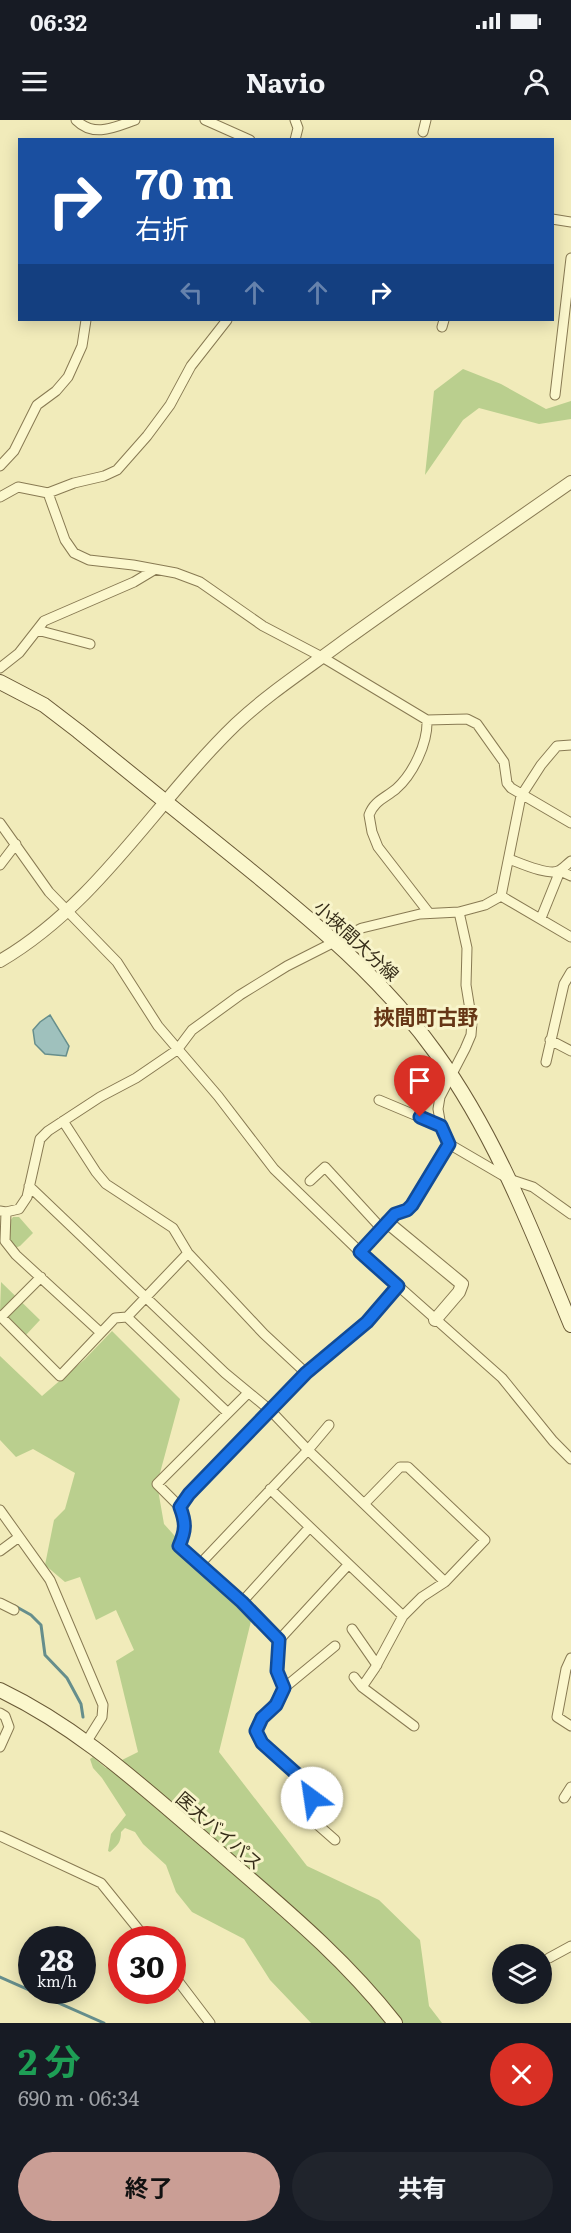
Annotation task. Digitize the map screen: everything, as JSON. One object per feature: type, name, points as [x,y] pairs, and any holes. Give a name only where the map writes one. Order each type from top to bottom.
[{"type":"main road","name":"小挾間大分線","points":[[0,682],[44,705],[336,942],[382,986],[451,1074],[476,1113],[509,1179],[571,1325]]},
{"type":"main road","name":"医大バイパス","points":[[0,1690],[41,1711],[87,1741],[316,1938],[354,1976],[395,2023]]},
{"type":"street","points":[[76,120],[82,126],[104,130],[135,120]]},
{"type":"street","points":[[205,120],[246,138]]},
{"type":"street","points":[[295,120],[298,128],[296,138]]},
{"type":"street","points":[[423,132],[426,120]]},
{"type":"street","points":[[554,219],[571,222]]},
{"type":"street","points":[[555,395],[571,258]]},
{"type":"street","points":[[0,466],[14,451],[38,405],[56,391],[68,377],[82,346],[86,321]]},
{"type":"street","points":[[0,497],[18,486],[48,492],[117,470],[130,457],[170,405],[191,366],[226,321]]},
{"type":"street","points":[[0,961],[34,939],[68,911],[102,877],[238,723],[322,657],[571,482]]},
{"type":"street","points":[[48,492],[64,540],[74,553],[89,560],[176,573],[200,582],[263,626],[322,657],[427,720],[467,719],[477,724],[504,762],[510,788],[571,823]]},
{"type":"street","points":[[0,668],[19,652],[44,621],[134,582],[154,570]]},
{"type":"street","points":[[37,630],[90,644]]},
{"type":"street","points":[[427,720],[426,736],[412,770],[394,790],[376,804],[369,815],[378,847],[429,913]]},
{"type":"street","points":[[100,1332],[16,1255],[5,1241],[3,1211],[19,1209],[27,1197],[40,1139],[63,1121],[100,1097],[136,1078],[177,1050],[192,1030],[240,995],[287,966],[362,928],[429,913],[459,912],[485,905],[501,896],[521,796],[541,765],[557,746],[571,745]]},
{"type":"street","points":[[0,823],[49,892],[117,962],[142,1003],[177,1050],[218,1096],[274,1169],[360,1252],[502,1378],[553,1441],[571,1459]]},
{"type":"street","points":[[0,866],[16,844]]},
{"type":"street","points":[[509,859],[541,871],[560,871],[571,876]]},
{"type":"street","points":[[541,918],[560,871],[571,861]]},
{"type":"street","points":[[501,896],[571,937]]},
{"type":"street","points":[[459,912],[467,948],[466,985],[472,1022],[471,1035],[440,1097],[438,1109],[441,1126],[449,1144],[509,1179],[533,1187],[571,1214]]},
{"type":"street","points":[[546,1062],[550,1041],[570,978]]},
{"type":"street","points":[[550,1041],[571,1051]]},
{"type":"street","points":[[379,1100],[441,1126]]},
{"type":"street","points":[[63,1121],[106,1184],[173,1228],[188,1253],[264,1334],[306,1373]]},
{"type":"street","points":[[360,1252],[395,1214],[407,1210],[412,1205],[449,1144]]},
{"type":"street","points":[[310,1181],[325,1167],[384,1225],[462,1284],[459,1292],[435,1320]]},
{"type":"street","points":[[29,1186],[146,1298],[271,1412],[445,1582]]},
{"type":"street","points":[[41,1277],[0,1317],[60,1376],[100,1332],[115,1318],[127,1317],[188,1253]]},
{"type":"street","points":[[180,1507],[189,1494],[271,1412],[306,1373],[367,1322],[398,1286]]},
{"type":"street","points":[[127,1317],[228,1413]]},
{"type":"street","points":[[248,1393],[157,1484],[180,1507],[186,1523],[179,1546],[242,1602],[279,1640]]},
{"type":"street","points":[[200,1564],[329,1425]]},
{"type":"street","points":[[362,1687],[377,1665],[403,1616],[422,1597],[445,1582],[485,1540],[408,1467],[400,1467],[364,1504]]},
{"type":"street","points":[[270,1489],[403,1616]]},
{"type":"street","points":[[0,1510],[50,1580],[103,1704],[102,1717],[87,1741]]},
{"type":"street","points":[[242,1602],[309,1528]]},
{"type":"street","points":[[0,1551],[19,1537]]},
{"type":"street","points":[[284,1688],[277,1671],[279,1640],[348,1565]]},
{"type":"street","points":[[0,1603],[14,1610]]},
{"type":"street","points":[[352,1629],[377,1665]]},
{"type":"street","points":[[335,1646],[284,1688],[276,1705],[262,1718],[256,1731],[262,1743],[309,1785],[313,1792],[307,1812],[310,1818],[335,1840]]},
{"type":"street","points":[[571,1658],[566,1669],[557,1717],[571,1726]]},
{"type":"street","points":[[354,1677],[362,1687],[414,1726]]},
{"type":"street","points":[[0,1713],[5,1716],[9,1727],[0,1747]]},
{"type":"street","points":[[564,1798],[571,1787]]},
{"type":"street","points":[[0,1836],[101,1883],[136,1926]]},
{"type":"street","points":[[552,1956],[571,1946]]},
{"type":"street","points":[[186,1991],[210,2023]]},
{"type":"green space","points":[[463,369],[501,384],[546,409],[571,401],[571,419],[539,424],[479,408],[463,420],[425,475],[434,391]]},
{"type":"green space","points":[[13,1217],[19,1217],[33,1233],[15,1248],[9,1241],[10,1221]]},
{"type":"green space","points":[[1,1282],[40,1320],[25,1336],[0,1311]]},
{"type":"green space","points":[[112,1331],[180,1399],[157,1484],[164,1524],[200,1564],[253,1613],[219,1752],[307,1866],[379,1900],[420,1940],[429,2006],[442,2023],[311,2023],[270,1980],[244,1939],[192,1912],[176,1892],[166,1865],[143,1844],[135,1832],[125,1828],[121,1832],[117,1845],[110,1852],[108,1851],[111,1834],[126,1815],[93,1768],[90,1759],[93,1757],[106,1768],[138,1752],[116,1661],[134,1650],[116,1610],[96,1620],[80,1577],[65,1582],[45,1565],[54,1520],[65,1509],[75,1473],[33,1449],[16,1457],[0,1440],[0,1356],[42,1396],[85,1359]]},
{"type":"water","points":[[50,1015],[69,1046],[66,1056],[45,1054],[35,1044],[33,1030]]},
{"type":"waterway","points":[[15,1606],[31,1615],[41,1625],[45,1655],[67,1678],[81,1704],[83,1717]]},
{"type":"waterway","points":[[0,1977],[104,2023]]},
{"type":"district","name":"挾間町古野","points":[[426,1015]]},
{"type":"route","points":[[312,1798],[313,1792],[309,1785],[262,1743],[256,1731],[262,1718],[276,1705],[284,1688],[277,1671],[276,1654],[279,1640],[242,1602],[179,1546],[186,1523],[180,1507],[189,1494],[250,1434],[306,1373],[367,1322],[398,1286],[360,1252],[395,1214],[407,1210],[412,1205],[449,1144],[441,1126],[420,1117]]}]
